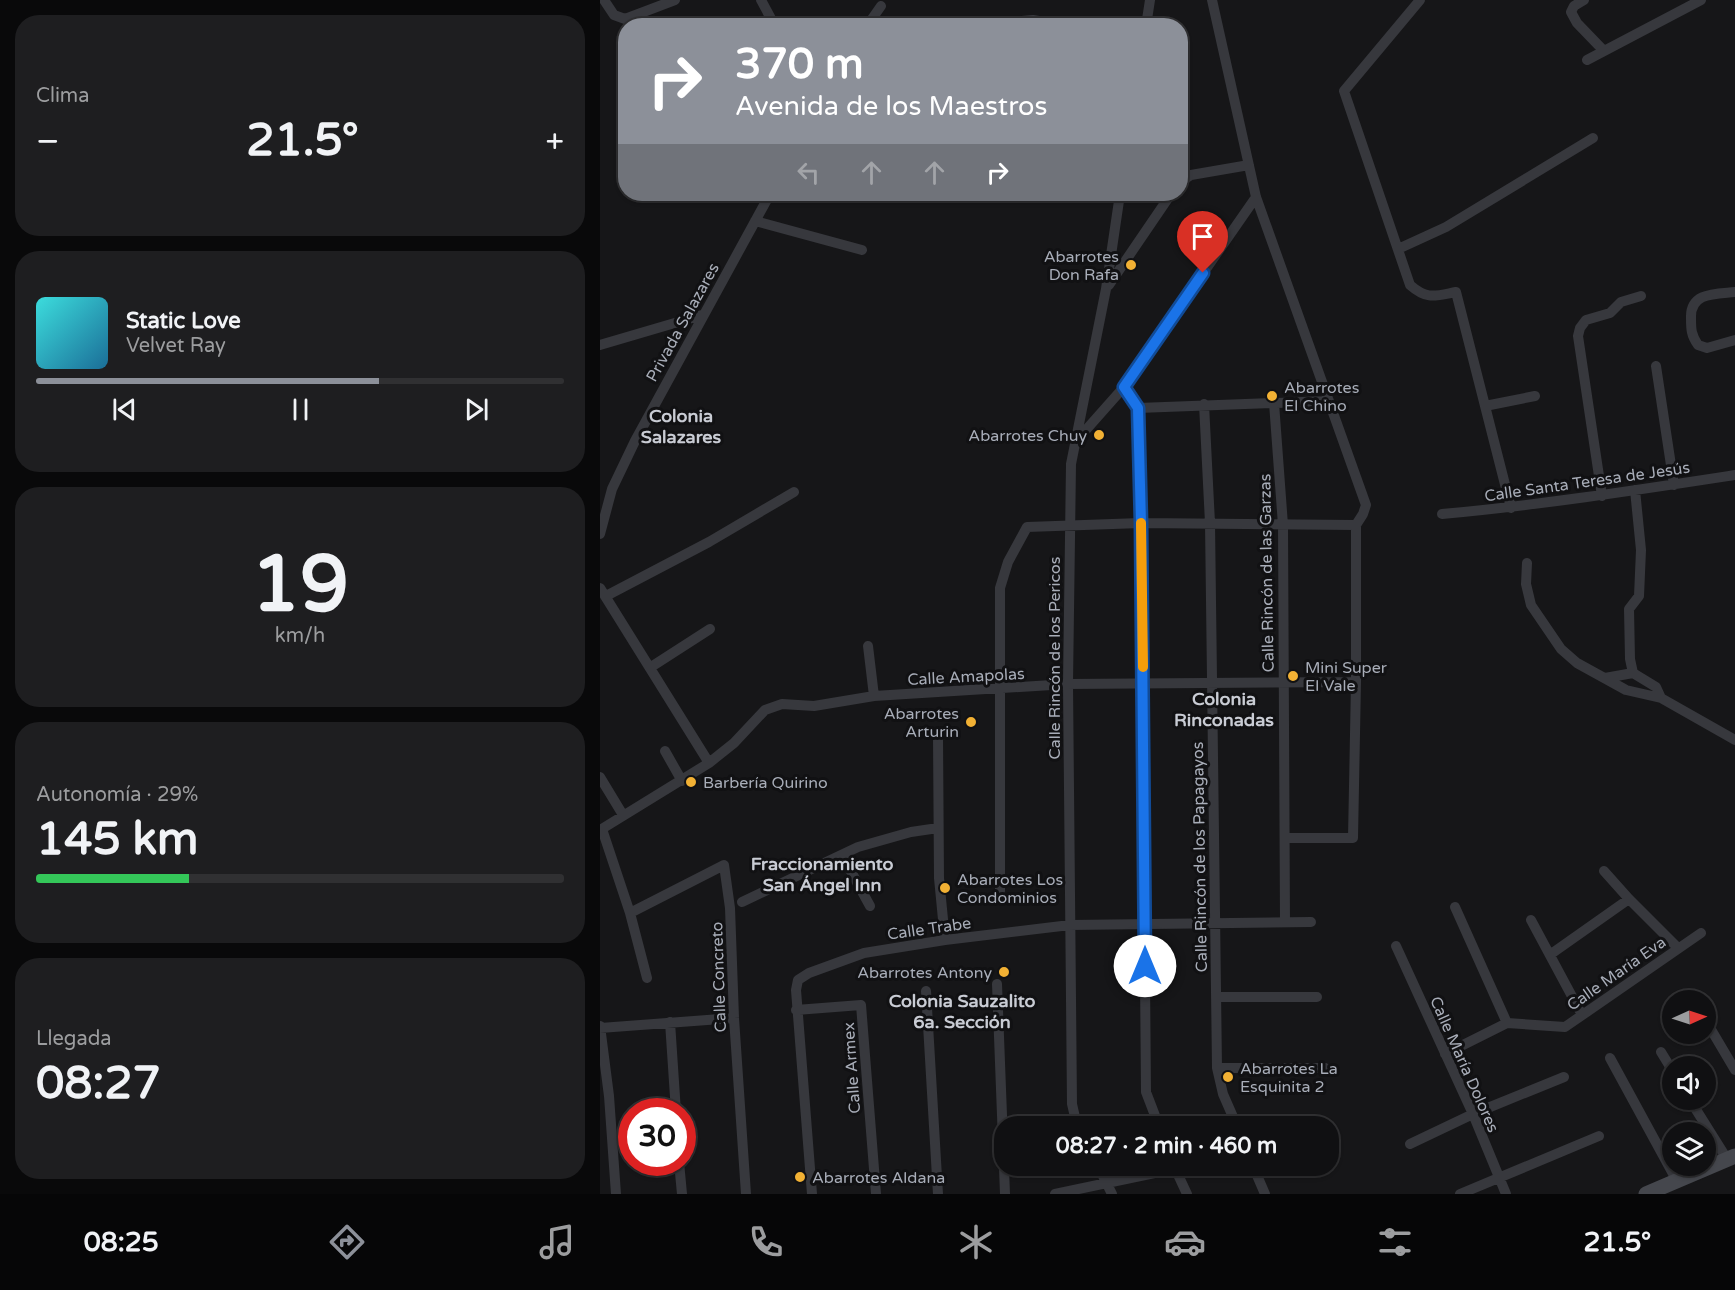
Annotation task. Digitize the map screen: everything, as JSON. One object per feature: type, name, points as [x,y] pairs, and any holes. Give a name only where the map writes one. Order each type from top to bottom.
[{"type":"main road","points":[[1646,1194],[1731,1157]]},
{"type":"street","points":[[604,0],[614,15],[622,18]]},
{"type":"street","points":[[628,18],[675,0]]},
{"type":"street","points":[[761,0],[771,18]]},
{"type":"street","points":[[1147,18],[1150,0]]},
{"type":"street","points":[[1212,0],[1256,197],[1366,505],[1356,525],[1353,838],[1285,838]]},
{"type":"street","points":[[1420,0],[1344,91],[1410,285],[1428,297],[1456,292],[1510,508]]},
{"type":"street","points":[[1584,0],[1574,6],[1571,12],[1577,23],[1604,51]]},
{"type":"street","points":[[1587,60],[1694,2]]},
{"type":"street","points":[[873,18],[881,6]]},
{"type":"street","points":[[1398,249],[1446,227],[1593,138]]},
{"type":"street","points":[[1188,177],[1250,165]]},
{"type":"street","points":[[1077,440],[1124,387],[1256,197]]},
{"type":"street","name":"Privada Salazares","points":[[600,534],[612,489],[635,441],[766,201]]},
{"type":"street","name":"Calle Rincón de los Pericos","points":[[1074,1116],[1068,684],[1071,464],[1106,289],[1119,201]]},
{"type":"street","points":[[1106,289],[1166,201]]},
{"type":"street","points":[[755,221],[862,250]]},
{"type":"street","points":[[1735,292],[1707,294],[1696,300],[1690,312],[1691,335],[1698,345],[1707,348],[1735,340]]},
{"type":"street","points":[[1602,496],[1578,336],[1586,320],[1610,313],[1621,302],[1641,296]]},
{"type":"street","points":[[600,345],[702,315]]},
{"type":"street","points":[[1656,366],[1674,485]]},
{"type":"street","points":[[1124,387],[1138,408],[1146,1092],[1155,1116]]},
{"type":"street","points":[[1485,406],[1535,396]]},
{"type":"street","points":[[1138,408],[1329,401]]},
{"type":"street","name":"Calle Rincón de las Garzas","points":[[1274,403],[1283,525],[1286,922]]},
{"type":"street","name":"Calle Rincón de los Papagayos","points":[[1204,404],[1210,523],[1217,1068],[1223,1094],[1233,1116]]},
{"type":"street","name":"Calle Santa Teresa de Jesús","points":[[1442,514],[1602,496],[1735,475]]},
{"type":"street","points":[[1633,673],[1630,659],[1629,609],[1639,596],[1641,550],[1635,490]]},
{"type":"street","points":[[709,763],[603,592],[709,542],[794,492]]},
{"type":"street","points":[[1000,891],[1000,588],[1008,562],[1028,527],[1141,523],[1356,525]]},
{"type":"street","points":[[1527,563],[1526,584],[1531,604],[1561,649],[1578,663],[1626,690],[1661,698],[1735,740]]},
{"type":"street","points":[[651,667],[710,629]]},
{"type":"street","points":[[868,646],[874,696]]},
{"type":"street","points":[[1605,678],[1633,673],[1656,687],[1661,698]]},
{"type":"street","name":"Calle Amapolas","points":[[601,829],[709,763],[734,743],[765,710],[782,704],[814,706],[874,696],[1068,684],[1356,682]]},
{"type":"street","points":[[938,736],[939,878],[945,940]]},
{"type":"street","points":[[665,751],[681,781]]},
{"type":"street","points":[[600,777],[623,815]]},
{"type":"street","points":[[742,902],[858,847],[911,832],[938,828]]},
{"type":"street","points":[[601,829],[630,914],[647,978]]},
{"type":"street","points":[[842,855],[870,906]]},
{"type":"street","name":"Calle Concreto","points":[[630,914],[724,865],[730,908],[734,1018],[746,1194]]},
{"type":"street","points":[[1604,871],[1678,948]]},
{"type":"street","points":[[1551,954],[1629,899]]},
{"type":"street","points":[[1445,1054],[1507,1023],[1455,907]]},
{"type":"street","points":[[1532,920],[1582,1015]]},
{"type":"street","name":"Calle Trabe","points":[[812,1194],[796,1010],[798,980],[809,973],[864,953],[945,940],[1070,925],[1311,922]]},
{"type":"street","name":"Calle María Eva","points":[[1507,1023],[1565,1027],[1701,933]]},
{"type":"street","name":"Calle María Dolores","points":[[1396,946],[1473,1114],[1506,1194]]},
{"type":"street","points":[[997,984],[1005,1194]]},
{"type":"street","points":[[927,991],[938,1194]]},
{"type":"street","points":[[1216,997],[1317,997]]},
{"type":"street","name":"Calle Armex","points":[[796,1010],[861,1005],[876,1194]]},
{"type":"street","points":[[616,1194],[604,1097],[600,1027],[734,1018]]},
{"type":"street","points":[[670,1022],[675,1098]]},
{"type":"street","points":[[1716,1036],[1734,1064]]},
{"type":"street","points":[[1661,1052],[1663,1056]]},
{"type":"street","points":[[1610,1058],[1677,1181]]},
{"type":"street","points":[[1217,1068],[1325,1068]]},
{"type":"street","points":[[1410,1144],[1473,1114],[1564,1077]]},
{"type":"street","points":[[1697,1110],[1731,1157]]},
{"type":"street","points":[[1460,1194],[1599,1136]]},
{"type":"street","points":[[680,1176],[681,1194]]},
{"type":"street","points":[[1103,1176],[1112,1194]]},
{"type":"street","points":[[1055,1194],[1137,1176]]},
{"type":"street","points":[[1179,1176],[1187,1194]]},
{"type":"street","points":[[1257,1176],[1265,1194]]},
{"type":"slow traffic","points":[[1141,523],[1143,667]]},
{"type":"place","name":"Abarrotes Don Rafa","points":[[1131,265]]},
{"type":"place","name":"Abarrotes El Chino","points":[[1272,396]]},
{"type":"place","name":"Abarrotes Chuy","points":[[1099,435]]},
{"type":"place","name":"Mini Super El Vale","points":[[1293,676]]},
{"type":"place","name":"Abarrotes Arturin","points":[[971,722]]},
{"type":"place","name":"Barbería Quirino","points":[[691,782]]},
{"type":"place","name":"Abarrotes Los Condominios","points":[[945,888]]},
{"type":"place","name":"Abarrotes Antony","points":[[1004,972]]},
{"type":"place","name":"Abarrotes La Esquinita 2","points":[[1228,1077]]},
{"type":"place","name":"Abarrotes Aldana","points":[[800,1177]]},
{"type":"district","name":"Colonia Salazares","points":[[681,426]]},
{"type":"district","name":"Colonia Rinconadas","points":[[1224,709]]},
{"type":"district","name":"Fraccionamiento San Ángel Inn","points":[[822,874]]},
{"type":"district","name":"Colonia Sauzalito 6a. Sección","points":[[962,1011]]},
{"type":"route","points":[[1145,966],[1138,408],[1124,387],[1203,273]]}]
